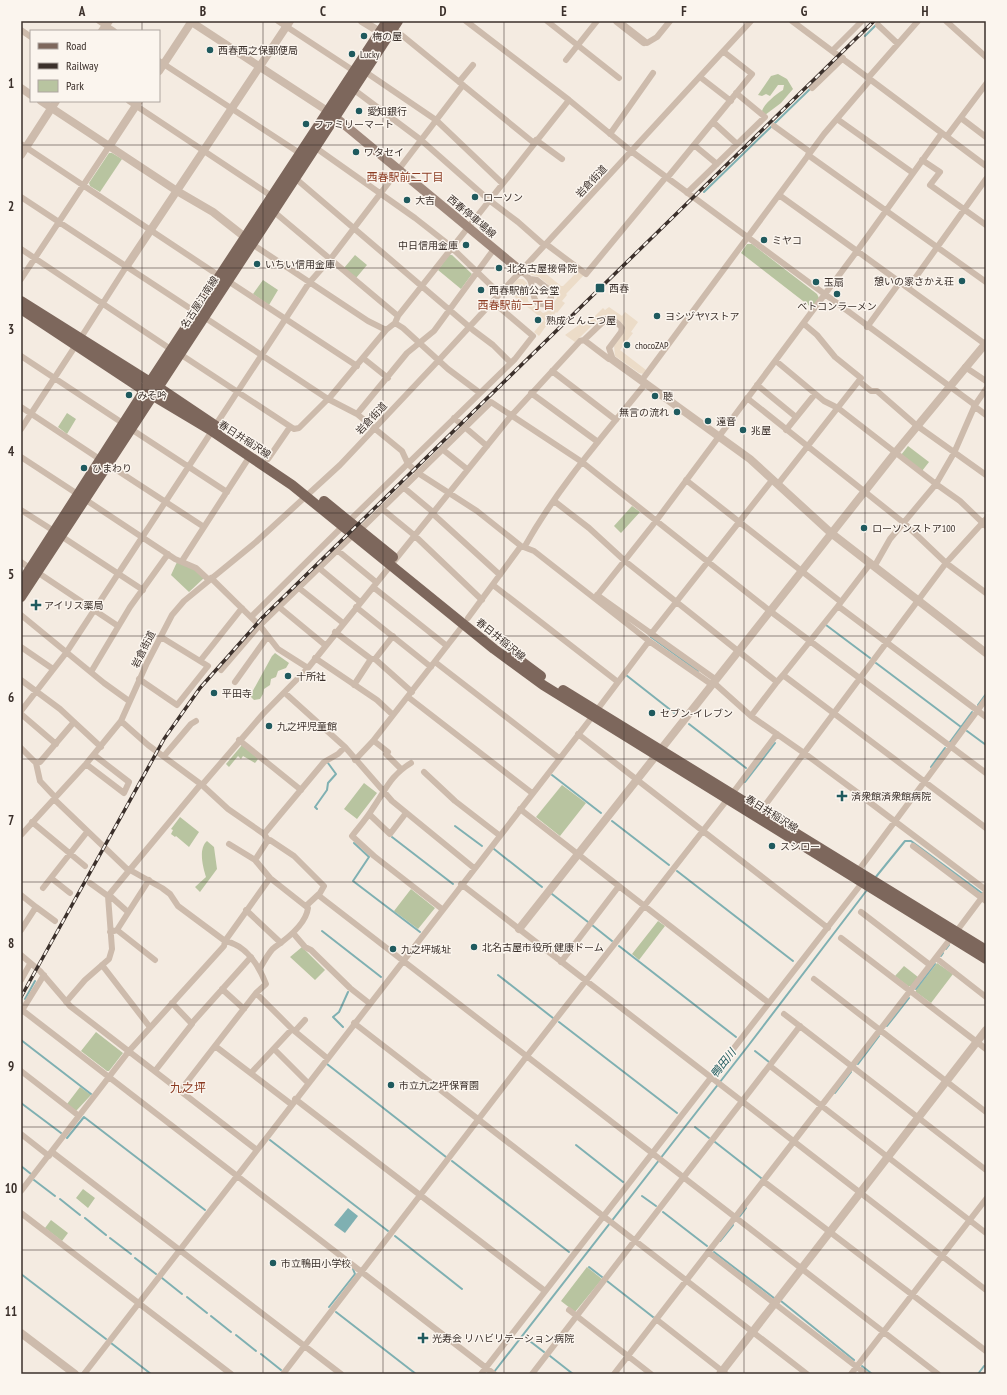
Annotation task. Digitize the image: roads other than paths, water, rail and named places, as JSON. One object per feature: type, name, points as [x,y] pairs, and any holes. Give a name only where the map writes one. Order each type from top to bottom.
[{"type":"main road","name":"名古屋江南線","points":[[249,241],[273,211],[316,148],[354,70],[380,32],[393,23]]},
{"type":"main road","name":"名古屋江南線","points":[[21,597],[34,571],[151,389],[249,241],[273,197],[301,154],[353,89],[393,23]]},
{"type":"main road","name":"西春停車場線","points":[[332,114],[522,271]]},
{"type":"main road","name":"春日井稲沢線","points":[[21,301],[78,342]]},
{"type":"main road","name":"春日井稲沢線","points":[[21,309],[78,342],[214,429],[268,459],[466,621],[595,713],[865,882],[876,887],[954,935],[986,959]]},
{"type":"main road","name":"春日井稲沢線","points":[[214,429],[250,456],[310,494]]},
{"type":"main road","name":"名古屋江南線","points":[[21,584],[34,571]]},
{"type":"main road","name":"春日井稲沢線","points":[[730,797],[760,812],[858,871],[865,882]]},
{"type":"main road","name":"春日井稲沢線","points":[[954,935],[986,950]]},
{"type":"street","points":[[99,21],[106,26]]},
{"type":"street","points":[[301,154],[161,62],[191,21],[332,114]]},
{"type":"street","points":[[278,21],[288,24],[354,70]]},
{"type":"street","points":[[362,21],[380,32]]},
{"type":"street","points":[[466,21],[569,100],[631,151],[986,415]]},
{"type":"street","points":[[547,21],[619,78]]},
{"type":"street","points":[[566,60],[597,21]]},
{"type":"street","points":[[617,21],[647,43],[657,37],[670,21]]},
{"type":"street","name":"岩倉街道","points":[[21,835],[94,755],[121,721],[139,679],[178,607],[310,494],[375,429],[751,21]]},
{"type":"street","points":[[792,21],[986,166]]},
{"type":"street","points":[[832,51],[862,21]]},
{"type":"street","points":[[355,760],[374,740],[523,546],[582,462],[616,420],[809,154],[897,43],[918,21]]},
{"type":"street","points":[[946,21],[986,57]]},
{"type":"street","points":[[393,23],[461,84],[535,141],[562,159]]},
{"type":"street","points":[[21,429],[259,65],[288,24]]},
{"type":"street","points":[[878,25],[897,43]]},
{"type":"street","points":[[21,30],[30,36]]},
{"type":"street","points":[[353,89],[421,140],[489,200],[545,245],[586,274],[752,74],[724,52]]},
{"type":"street","points":[[812,88],[843,58]]},
{"type":"street","points":[[21,711],[66,653],[309,283],[330,259],[381,194],[436,120],[473,65]]},
{"type":"street","points":[[364,71],[436,120],[502,183]]},
{"type":"street","points":[[610,134],[654,73]]},
{"type":"street","points":[[700,77],[731,101]]},
{"type":"street","points":[[596,597],[656,521],[825,296],[922,160],[944,134],[961,118],[986,84]]},
{"type":"street","points":[[21,88],[30,94]]},
{"type":"street","points":[[687,193],[765,117],[736,94]]},
{"type":"street","points":[[21,249],[290,427],[294,429],[299,428],[328,399],[386,330],[395,323],[398,316],[535,141],[569,100]]},
{"type":"street","points":[[21,279],[138,103],[203,150],[273,197]]},
{"type":"street","points":[[357,366],[84,186],[23,149],[54,104],[177,191],[214,212],[249,241],[309,283],[368,322],[386,330]]},
{"type":"street","points":[[837,118],[913,173]]},
{"type":"street","points":[[961,118],[986,137]]},
{"type":"street","points":[[713,122],[737,144]]},
{"type":"street","points":[[774,126],[886,211],[986,282]]},
{"type":"street","points":[[694,145],[717,164]]},
{"type":"street","points":[[316,148],[381,194],[452,248],[500,294]]},
{"type":"street","points":[[922,160],[940,172],[930,185],[986,225]]},
{"type":"street","points":[[295,178],[469,327],[493,345],[511,363]]},
{"type":"street","points":[[908,288],[986,179]]},
{"type":"street","points":[[519,929],[894,452],[948,386],[986,343],[857,252],[779,194]]},
{"type":"street","points":[[21,197],[328,399],[357,414],[402,451],[408,464],[418,473],[450,492],[523,546],[651,634],[713,682],[751,716],[804,753],[895,821],[985,895]]},
{"type":"street","points":[[273,211],[398,316]]},
{"type":"street","points":[[357,414],[418,342],[434,331],[494,249]]},
{"type":"street","points":[[522,271],[530,279]]},
{"type":"street","points":[[867,327],[900,282]]},
{"type":"street","points":[[251,617],[511,363],[534,336],[492,302]]},
{"type":"street","points":[[66,1002],[85,980],[108,959],[112,949],[113,931],[108,896],[239,740],[308,668],[335,632],[511,416],[580,341],[584,340],[606,319],[610,318],[619,324],[622,328],[621,332],[609,348],[601,353]]},
{"type":"street","points":[[395,323],[438,361],[480,393]]},
{"type":"street","points":[[651,634],[740,522],[807,447],[861,378],[835,357],[817,335],[804,324]]},
{"type":"street","points":[[584,340],[644,381],[719,436],[776,481],[831,533],[986,653]]},
{"type":"street","points":[[609,348],[613,360]]},
{"type":"street","points":[[21,356],[227,492]]},
{"type":"street","points":[[363,358],[388,378]]},
{"type":"street","points":[[760,812],[946,563],[985,523],[960,501],[838,408],[824,401],[776,361]]},
{"type":"street","points":[[965,367],[986,381]]},
{"type":"street","points":[[552,371],[616,420]]},
{"type":"street","points":[[859,381],[871,391],[877,391],[916,425],[986,475]]},
{"type":"street","points":[[757,385],[796,418]]},
{"type":"street","points":[[751,716],[809,641],[872,565],[890,539],[936,484],[954,453],[974,406],[986,389]]},
{"type":"street","points":[[531,393],[598,442]]},
{"type":"street","points":[[786,430],[815,394]]},
{"type":"street","points":[[747,398],[904,523],[946,563],[986,593]]},
{"type":"street","points":[[221,670],[260,626],[491,402],[582,462],[770,611],[986,773]]},
{"type":"street","points":[[21,407],[204,527]]},
{"type":"street","points":[[454,418],[487,446]]},
{"type":"street","points":[[268,459],[290,427]]},
{"type":"street","points":[[442,449],[467,469]]},
{"type":"street","points":[[182,561],[250,456]]},
{"type":"street","points":[[21,457],[168,554],[196,568],[242,608],[260,626],[278,649],[308,668]]},
{"type":"street","points":[[686,480],[802,570],[840,604],[887,642],[986,717]]},
{"type":"street","points":[[403,487],[500,575]]},
{"type":"street","points":[[554,501],[777,682]]},
{"type":"street","points":[[381,508],[414,535],[482,600]]},
{"type":"street","points":[[21,510],[142,590]]},
{"type":"street","points":[[337,550],[374,584],[447,646]]},
{"type":"street","points":[[91,672],[118,626],[168,554]]},
{"type":"street","points":[[21,562],[118,626]]},
{"type":"street","points":[[319,568],[393,636],[559,758]]},
{"type":"street","points":[[493,585],[618,682]]},
{"type":"street","points":[[299,588],[343,623]]},
{"type":"street","points":[[596,597],[598,603],[649,641],[713,682]]},
{"type":"street","points":[[200,661],[242,608]]},
{"type":"street","points":[[279,608],[325,645]]},
{"type":"street","points":[[21,615],[66,653],[129,701]]},
{"type":"street","points":[[335,632],[373,659],[410,694],[532,793]]},
{"type":"street","points":[[139,679],[177,705],[208,666],[161,636]]},
{"type":"street","points":[[235,682],[268,636]]},
{"type":"street","points":[[354,685],[373,659],[393,636]]},
{"type":"street","points":[[84,1374],[649,641]]},
{"type":"street","points":[[21,647],[53,669]]},
{"type":"street","points":[[315,658],[385,706],[393,715]]},
{"type":"street","points":[[783,675],[986,828]]},
{"type":"street","points":[[21,680],[37,691],[101,747]]},
{"type":"street","points":[[285,693],[345,747],[382,792],[474,868]]},
{"type":"street","points":[[858,871],[986,699]]},
{"type":"street","points":[[21,714],[56,744]]},
{"type":"street","points":[[121,721],[201,785],[228,809],[270,840],[287,850],[317,877],[324,886],[318,895],[306,906]]},
{"type":"street","points":[[164,756],[190,724],[196,721]]},
{"type":"street","points":[[36,763],[40,762],[74,722]]},
{"type":"street","points":[[578,734],[828,928]]},
{"type":"street","points":[[283,1374],[527,1056],[730,797],[777,734]]},
{"type":"street","points":[[239,740],[301,790]]},
{"type":"street","points":[[374,740],[388,752],[386,754],[401,769]]},
{"type":"street","points":[[255,860],[266,837],[301,790],[324,762],[338,754],[345,747]]},
{"type":"street","points":[[21,748],[36,763],[40,781],[87,832],[129,871],[162,888],[170,894],[178,906],[225,941],[239,948],[251,957],[260,968],[266,984],[256,993],[180,1091]]},
{"type":"street","points":[[86,764],[124,793],[130,782],[94,755]]},
{"type":"street","points":[[411,763],[401,769],[382,792],[369,814],[352,836],[374,856],[442,909]]},
{"type":"street","points":[[424,772],[455,801],[499,835]]},
{"type":"street","points":[[520,809],[769,1003]]},
{"type":"street","points":[[369,814],[390,834],[406,813]]},
{"type":"street","points":[[32,822],[85,866]]},
{"type":"street","points":[[43,888],[87,832]]},
{"type":"street","points":[[229,844],[255,860],[270,878],[308,908],[307,916],[293,933],[274,947],[260,968]]},
{"type":"street","points":[[912,846],[985,895]]},
{"type":"street","points":[[51,878],[70,893]]},
{"type":"street","points":[[21,1191],[129,1051],[150,1026],[224,946],[225,941],[270,878]]},
{"type":"street","points":[[113,931],[128,912],[149,880]]},
{"type":"street","points":[[481,1374],[487,1369],[545,1292],[712,1079],[769,1003],[865,882]]},
{"type":"street","points":[[90,883],[128,912]]},
{"type":"street","points":[[461,884],[986,1290]]},
{"type":"street","points":[[561,962],[619,886]]},
{"type":"street","points":[[21,895],[55,921]]},
{"type":"street","points":[[318,895],[938,1374]]},
{"type":"street","points":[[614,1374],[985,895]]},
{"type":"street","points":[[21,930],[36,907]]},
{"type":"street","points":[[246,910],[281,943]]},
{"type":"street","points":[[861,912],[930,965]]},
{"type":"street","points":[[113,931],[155,960]]},
{"type":"street","points":[[293,933],[350,988],[369,1003]]},
{"type":"street","points":[[841,938],[986,1050]]},
{"type":"street","points":[[21,955],[44,975],[66,1002],[257,1150]]},
{"type":"street","points":[[155,1071],[192,1023],[251,957]]},
{"type":"street","points":[[936,958],[986,997]]},
{"type":"street","points":[[21,980],[30,964]]},
{"type":"street","points":[[102,965],[150,1026]]},
{"type":"street","points":[[44,975],[21,1011],[109,1076],[494,1374]]},
{"type":"street","points":[[814,980],[986,1112]]},
{"type":"street","points":[[222,989],[244,1009]]},
{"type":"street","points":[[256,993],[294,1030],[327,1058]]},
{"type":"street","points":[[172,1003],[192,1023]]},
{"type":"street","points":[[784,1014],[986,1170]]},
{"type":"street","points":[[251,1073],[305,1020]]},
{"type":"street","points":[[354,1023],[807,1374]]},
{"type":"street","points":[[532,1374],[800,1026]]},
{"type":"street","points":[[656,1320],[723,1373],[752,1332],[986,1030]]},
{"type":"street","points":[[215,1046],[421,1196],[545,1292]]},
{"type":"street","points":[[274,1049],[308,1083]]},
{"type":"street","points":[[770,1066],[986,1233]]},
{"type":"street","points":[[21,1071],[79,1116]]},
{"type":"street","points":[[21,1134],[179,1250],[341,1374]]},
{"type":"street","points":[[763,1181],[986,1351]]},
{"type":"street","points":[[851,1374],[986,1199]]},
{"type":"street","points":[[21,1213],[231,1374]]},
{"type":"street","points":[[708,1252],[866,1374]]},
{"type":"street","points":[[569,1310],[652,1374]]},
{"type":"street","points":[[21,1332],[75,1374]]},
{"type":"water","points":[[348,1208],[358,1216],[345,1233],[334,1225]]},
{"type":"waterway","points":[[865,36],[880,21]]},
{"type":"waterway","points":[[704,192],[810,89]]},
{"type":"waterway","points":[[826,625],[870,658]]},
{"type":"waterway","points":[[651,637],[698,671]]},
{"type":"waterway","points":[[876,663],[961,727]]},
{"type":"waterway","points":[[626,675],[677,715]]},
{"type":"waterway","points":[[978,705],[986,694]]},
{"type":"waterway","points":[[950,742],[972,712]]},
{"type":"waterway","points":[[689,724],[746,768]]},
{"type":"waterway","points":[[967,731],[986,745]]},
{"type":"waterway","points":[[745,782],[775,743]]},
{"type":"waterway","points":[[931,767],[945,748]]},
{"type":"waterway","points":[[317,809],[315,807],[327,790],[328,783],[336,774],[328,763]]},
{"type":"waterway","points":[[552,775],[601,813]]},
{"type":"waterway","points":[[612,821],[669,865]]},
{"type":"waterway","points":[[455,826],[482,846]]},
{"type":"waterway","points":[[392,837],[453,884]]},
{"type":"waterway","name":"鴨田川","points":[[875,878],[905,841],[911,841],[983,894]]},
{"type":"waterway","points":[[354,843],[369,857],[353,881],[420,932]]},
{"type":"waterway","points":[[494,849],[542,887]]},
{"type":"waterway","points":[[677,871],[793,961]]},
{"type":"waterway","name":"鴨田川","points":[[494,1372],[748,1046],[867,890]]},
{"type":"waterway","points":[[552,894],[588,922]]},
{"type":"waterway","points":[[592,925],[612,941]]},
{"type":"waterway","points":[[322,931],[381,977]]},
{"type":"waterway","points":[[946,949],[949,945]]},
{"type":"waterway","points":[[619,946],[736,1037]]},
{"type":"waterway","points":[[916,989],[935,964]]},
{"type":"waterway","points":[[498,975],[553,1018]]},
{"type":"waterway","points":[[25,999],[35,981]]},
{"type":"waterway","points":[[343,1027],[333,1017],[339,1012],[348,992]]},
{"type":"waterway","points":[[887,1026],[909,998]]},
{"type":"waterway","points":[[559,1022],[677,1113]]},
{"type":"waterway","points":[[858,1064],[879,1036]]},
{"type":"waterway","points":[[21,1040],[91,1094]]},
{"type":"waterway","points":[[755,1051],[769,1062]]},
{"type":"waterway","points":[[327,1064],[446,1157]]},
{"type":"waterway","points":[[835,1093],[851,1072]]},
{"type":"waterway","points":[[21,1103],[61,1133]]},
{"type":"waterway","points":[[67,1138],[84,1117],[205,1210]]},
{"type":"waterway","points":[[695,1127],[709,1138]]},
{"type":"waterway","points":[[270,1140],[388,1231]]},
{"type":"waterway","points":[[715,1142],[761,1178]]},
{"type":"waterway","points":[[576,1145],[623,1182]]},
{"type":"waterway","points":[[452,1161],[569,1252]]},
{"type":"waterway","points":[[21,1166],[31,1174]]},
{"type":"waterway","points":[[34,1180],[55,1196]]},
{"type":"waterway","points":[[642,1196],[656,1206]]},
{"type":"waterway","points":[[60,1199],[80,1215]]},
{"type":"waterway","points":[[740,1216],[746,1208]]},
{"type":"waterway","points":[[663,1212],[707,1246]]},
{"type":"waterway","points":[[85,1218],[106,1235]]},
{"type":"waterway","points":[[720,1241],[733,1225]]},
{"type":"waterway","points":[[395,1236],[462,1289]]},
{"type":"waterway","points":[[110,1238],[131,1254]]},
{"type":"waterway","points":[[714,1252],[774,1298]]},
{"type":"waterway","points":[[135,1258],[156,1274]]},
{"type":"waterway","points":[[589,1267],[602,1277]]},
{"type":"waterway","points":[[329,1307],[355,1274],[353,1269]]},
{"type":"waterway","points":[[21,1274],[106,1339]]},
{"type":"waterway","points":[[162,1278],[182,1294]]},
{"type":"waterway","points":[[607,1281],[653,1317]]},
{"type":"waterway","points":[[187,1297],[207,1313]]},
{"type":"waterway","points":[[781,1301],[854,1360]]},
{"type":"waterway","points":[[336,1312],[416,1374]]},
{"type":"waterway","points":[[211,1316],[231,1332]]},
{"type":"waterway","points":[[236,1335],[256,1351]]},
{"type":"waterway","points":[[531,1342],[544,1352]]},
{"type":"waterway","points":[[111,1343],[151,1374]]},
{"type":"waterway","points":[[261,1354],[281,1370]]},
{"type":"waterway","points":[[550,1356],[573,1374]]},
{"type":"waterway","points":[[862,1366],[872,1374]]},
{"type":"waterway","points":[[978,1374],[984,1366]]},
{"type":"railway","points":[[21,997],[164,739],[200,688],[263,617],[874,21]]},
{"type":"place","name":"梅の屋","points":[[364,36]]},
{"type":"place","name":"西春西之保郵便局","points":[[210,50]]},
{"type":"place","name":"Lucky","points":[[352,54]]},
{"type":"place","name":"愛知銀行","points":[[359,111]]},
{"type":"place","name":"ファミリーマート","points":[[306,124]]},
{"type":"place","name":"ワタセイ","points":[[356,152]]},
{"type":"place","name":"ローソン","points":[[475,197]]},
{"type":"place","name":"大吉","points":[[407,200]]},
{"type":"place","name":"ミヤコ","points":[[764,240]]},
{"type":"place","name":"中日信用金庫","points":[[466,245]]},
{"type":"place","name":"いちい信用金庫","points":[[257,264]]},
{"type":"place","name":"北名古屋接骨院","points":[[499,268]]},
{"type":"place","name":"憩いの家さかえ荘","points":[[962,281]]},
{"type":"place","name":"玉扇","points":[[816,282]]},
{"type":"place","name":"西春","points":[[600,288]]},
{"type":"place","name":"西春駅前公会堂","points":[[481,290]]},
{"type":"place","name":"ベトコンラーメン","points":[[837,294]]},
{"type":"place","name":"ヨシヅヤYストア","points":[[657,316]]},
{"type":"place","name":"熟成とんこつ屋","points":[[538,320]]},
{"type":"place","name":"chocoZAP","points":[[627,345]]},
{"type":"place","name":"みそ吟","points":[[129,395]]},
{"type":"place","name":"聴","points":[[655,396]]},
{"type":"place","name":"無言の流れ","points":[[677,412]]},
{"type":"place","name":"遠音","points":[[708,421]]},
{"type":"place","name":"兆屋","points":[[743,430]]},
{"type":"place","name":"ひまわり","points":[[84,468]]},
{"type":"place","name":"ローソンストア100","points":[[864,528]]},
{"type":"place","name":"アイリス薬局","points":[[36,605]]},
{"type":"place","name":"十所社","points":[[288,676]]},
{"type":"place","name":"平田寺","points":[[214,693]]},
{"type":"place","name":"セブン-イレブン","points":[[652,713]]},
{"type":"place","name":"九之坪児童館","points":[[269,726]]},
{"type":"place","name":"済衆館済衆館病院","points":[[842,796]]},
{"type":"place","name":"スシロー","points":[[772,846]]},
{"type":"place","name":"北名古屋市役所 健康ドーム","points":[[474,947]]},
{"type":"place","name":"九之坪城址","points":[[393,949]]},
{"type":"place","name":"市立九之坪保育園","points":[[391,1085]]},
{"type":"place","name":"市立鴨田小学校","points":[[273,1263]]},
{"type":"place","name":"光寿会 リハビリテーション病院","points":[[423,1338]]},
{"type":"district","name":"西春駅前二丁目","points":[[405,177]]},
{"type":"district","name":"西春駅前一丁目","points":[[516,305]]},
{"type":"district","name":"九之坪","points":[[188,1088]]}]
